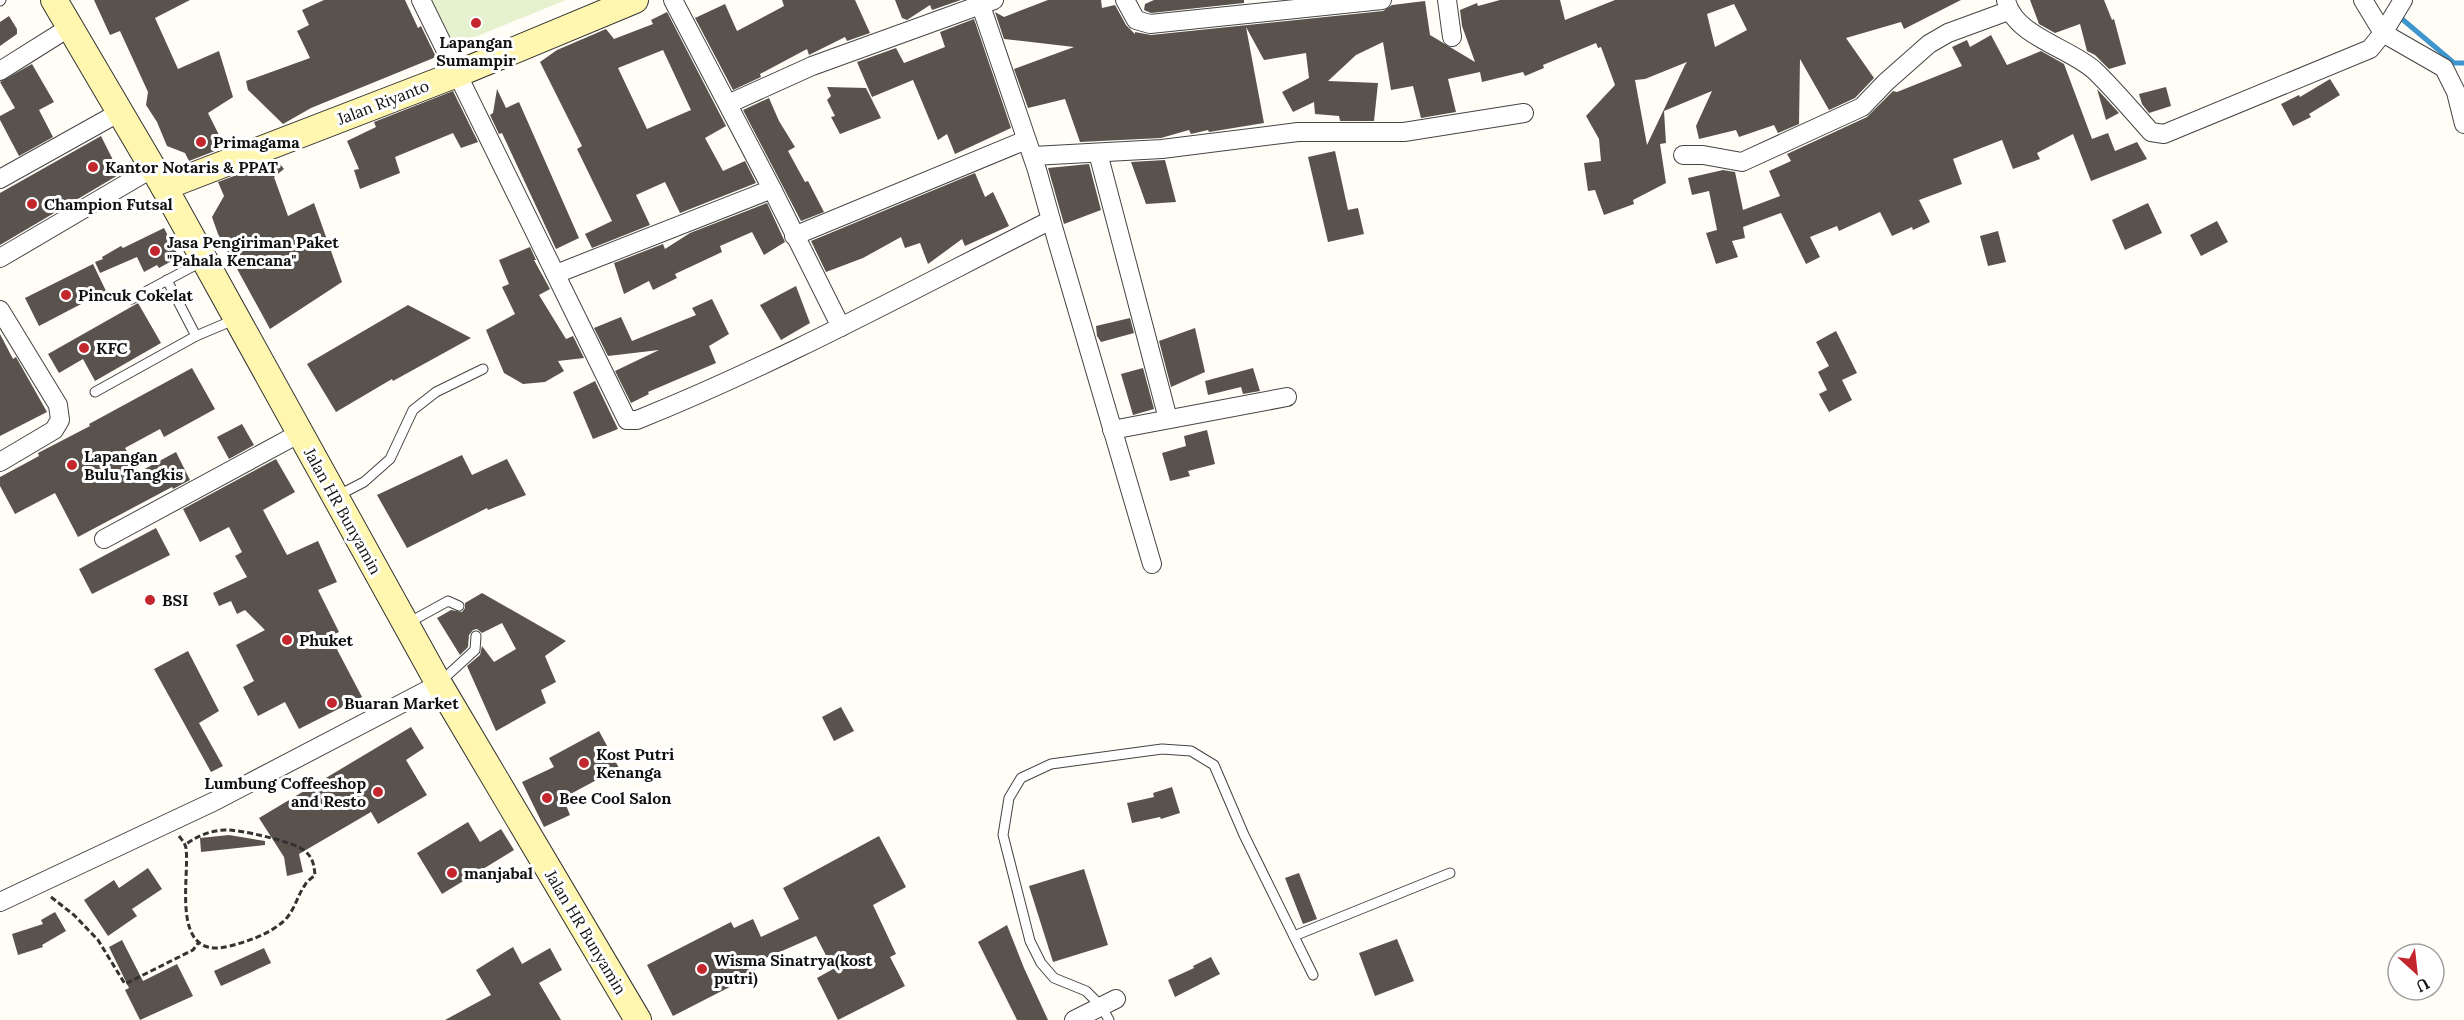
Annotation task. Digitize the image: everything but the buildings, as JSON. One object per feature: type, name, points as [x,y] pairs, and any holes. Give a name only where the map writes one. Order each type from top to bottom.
[{"type":"main road","name":"Jalan HR Bunyamin","points":[[54,0],[158,178],[439,684],[638,1020]]},
{"type":"main road","name":"Jalan Riyanto","points":[[158,178],[457,74],[635,0]]},
{"type":"street","points":[[421,0],[627,420],[637,420],[703,393],[841,327],[1051,220]]},
{"type":"street","points":[[673,0],[841,327]]},
{"type":"street","points":[[1125,0],[1136,20],[1150,24],[1382,0]]},
{"type":"street","points":[[1447,0],[1452,37]]},
{"type":"street","points":[[2363,0],[2388,26],[2444,68],[2456,92],[2464,124]]},
{"type":"street","points":[[1683,155],[1703,155],[1742,162],[1862,107],[1929,44],[2007,6],[2020,25],[2092,69],[2151,132],[2164,134],[2370,49],[2388,26],[2403,0]]},
{"type":"street","points":[[728,104],[812,66],[985,2],[1152,564]]},
{"type":"street","points":[[0,71],[70,27]]},
{"type":"street","points":[[0,179],[120,112]]},
{"type":"street","points":[[794,236],[1029,148],[1098,153],[1162,150],[1298,132],[1404,132],[1524,113]]},
{"type":"street","points":[[1098,153],[1168,419]]},
{"type":"street","points":[[0,258],[158,178]]},
{"type":"street","points":[[556,274],[772,189]]},
{"type":"street","points":[[0,310],[58,405],[60,420],[54,430],[0,462]]},
{"type":"street","points":[[1112,430],[1287,397]]},
{"type":"street","points":[[104,539],[300,433]]},
{"type":"street","points":[[0,902],[215,801],[439,684]]},
{"type":"street","points":[[1074,1020],[1109,1008]]},
{"type":"lane","points":[[132,298],[203,261]]},
{"type":"lane","points":[[167,280],[196,336]]},
{"type":"lane","points":[[95,392],[196,336],[236,320]]},
{"type":"lane","points":[[335,497],[364,482],[390,459],[413,410],[436,392],[483,369]]},
{"type":"lane","points":[[406,624],[442,603],[448,601],[459,606]]},
{"type":"lane","points":[[439,684],[475,650],[476,636]]},
{"type":"lane","points":[[1109,1008],[1086,991],[1054,978],[1041,963],[1030,940],[1003,835],[1009,798],[1020,778],[1051,764],[1162,749],[1191,752],[1214,765],[1244,835],[1313,975]]},
{"type":"lane","points":[[1294,936],[1450,873]]},
{"type":"path","points":[[225,830],[304,849],[314,862],[315,875],[305,885],[299,900],[285,920],[247,942],[225,947],[211,947],[199,942],[186,919],[184,893],[186,845],[198,836],[225,830]]},
{"type":"path","points":[[35,885],[74,915],[98,940],[125,984],[193,950],[199,942]]},
{"type":"green space","name":"Lapangan Sumampir","points":[[430,0],[566,0],[453,46]]},
{"type":"waterway","points":[[2400,12],[2402,19],[2454,63],[2464,63]]},
{"type":"place","name":"Lapangan Sumampir","points":[[476,23]]},
{"type":"place","name":"Primagama","points":[[201,142]]},
{"type":"place","name":"Kantor Notaris & PPAT","points":[[93,167]]},
{"type":"place","name":"Champion Futsal","points":[[32,204]]},
{"type":"place","name":"Jasa Pengiriman Paket \"Pahala Kencana\"","points":[[155,251]]},
{"type":"place","name":"Pincuk Cokelat","points":[[66,295]]},
{"type":"place","name":"KFC","points":[[84,348]]},
{"type":"place","name":"Lapangan Bulu Tangkis","points":[[72,465]]},
{"type":"place","name":"BSI","points":[[150,600]]},
{"type":"place","name":"Phuket","points":[[287,640]]},
{"type":"place","name":"Buaran Market","points":[[332,703]]},
{"type":"place","name":"Kost Putri Kenanga","points":[[584,763]]},
{"type":"place","name":"Lumbung Coffeeshop and Resto","points":[[378,792]]},
{"type":"place","name":"Bee Cool Salon","points":[[547,798]]},
{"type":"place","name":"manjabal","points":[[452,873]]},
{"type":"place","name":"Wisma Sinatrya(kost putri)","points":[[702,969]]}]
